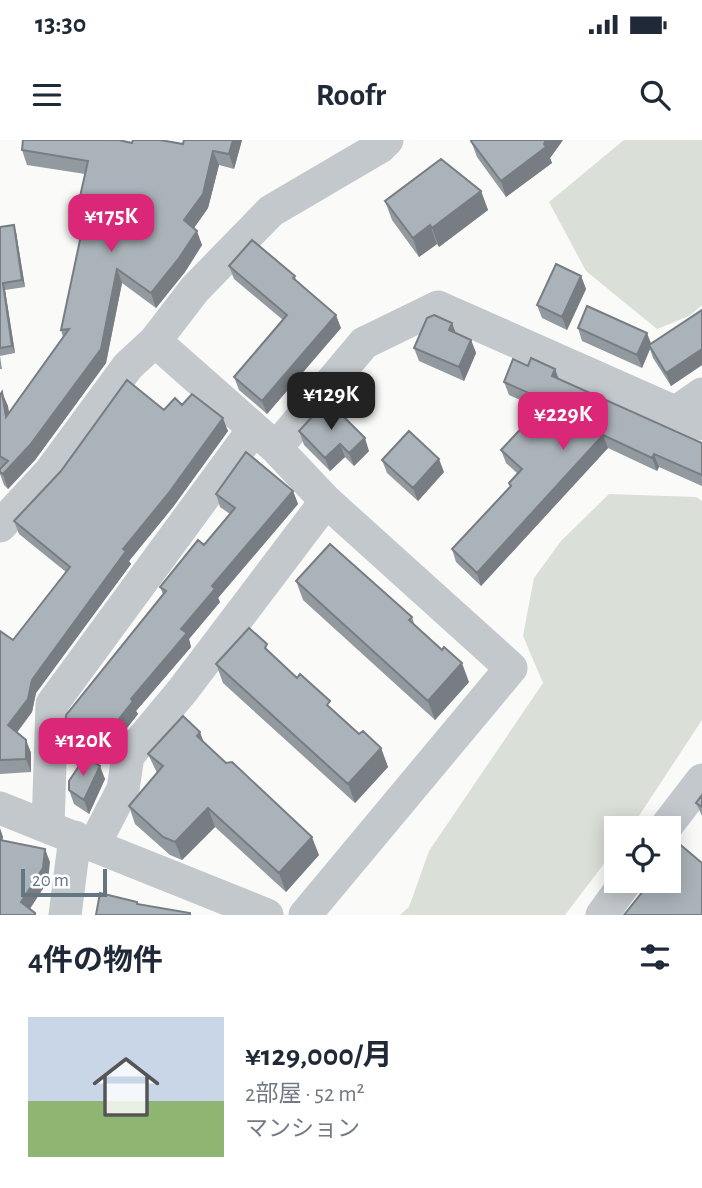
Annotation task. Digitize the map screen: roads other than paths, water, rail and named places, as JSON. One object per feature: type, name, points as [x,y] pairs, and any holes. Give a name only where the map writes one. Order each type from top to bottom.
[{"type":"street","points":[[0,526],[50,472],[128,366],[155,341],[195,289],[271,211],[380,147],[387,140]]},
{"type":"street","points":[[65,915],[72,837],[52,704],[264,439],[364,343],[438,307],[693,410]]},
{"type":"street","points":[[155,341],[264,439],[326,501],[511,668],[305,915]]},
{"type":"street","points":[[72,837],[123,789],[128,756],[183,690],[326,501]]},
{"type":"street","points":[[674,816],[702,780]]},
{"type":"street","points":[[0,808],[247,912]]},
{"type":"street","points":[[602,915],[618,893]]}]
